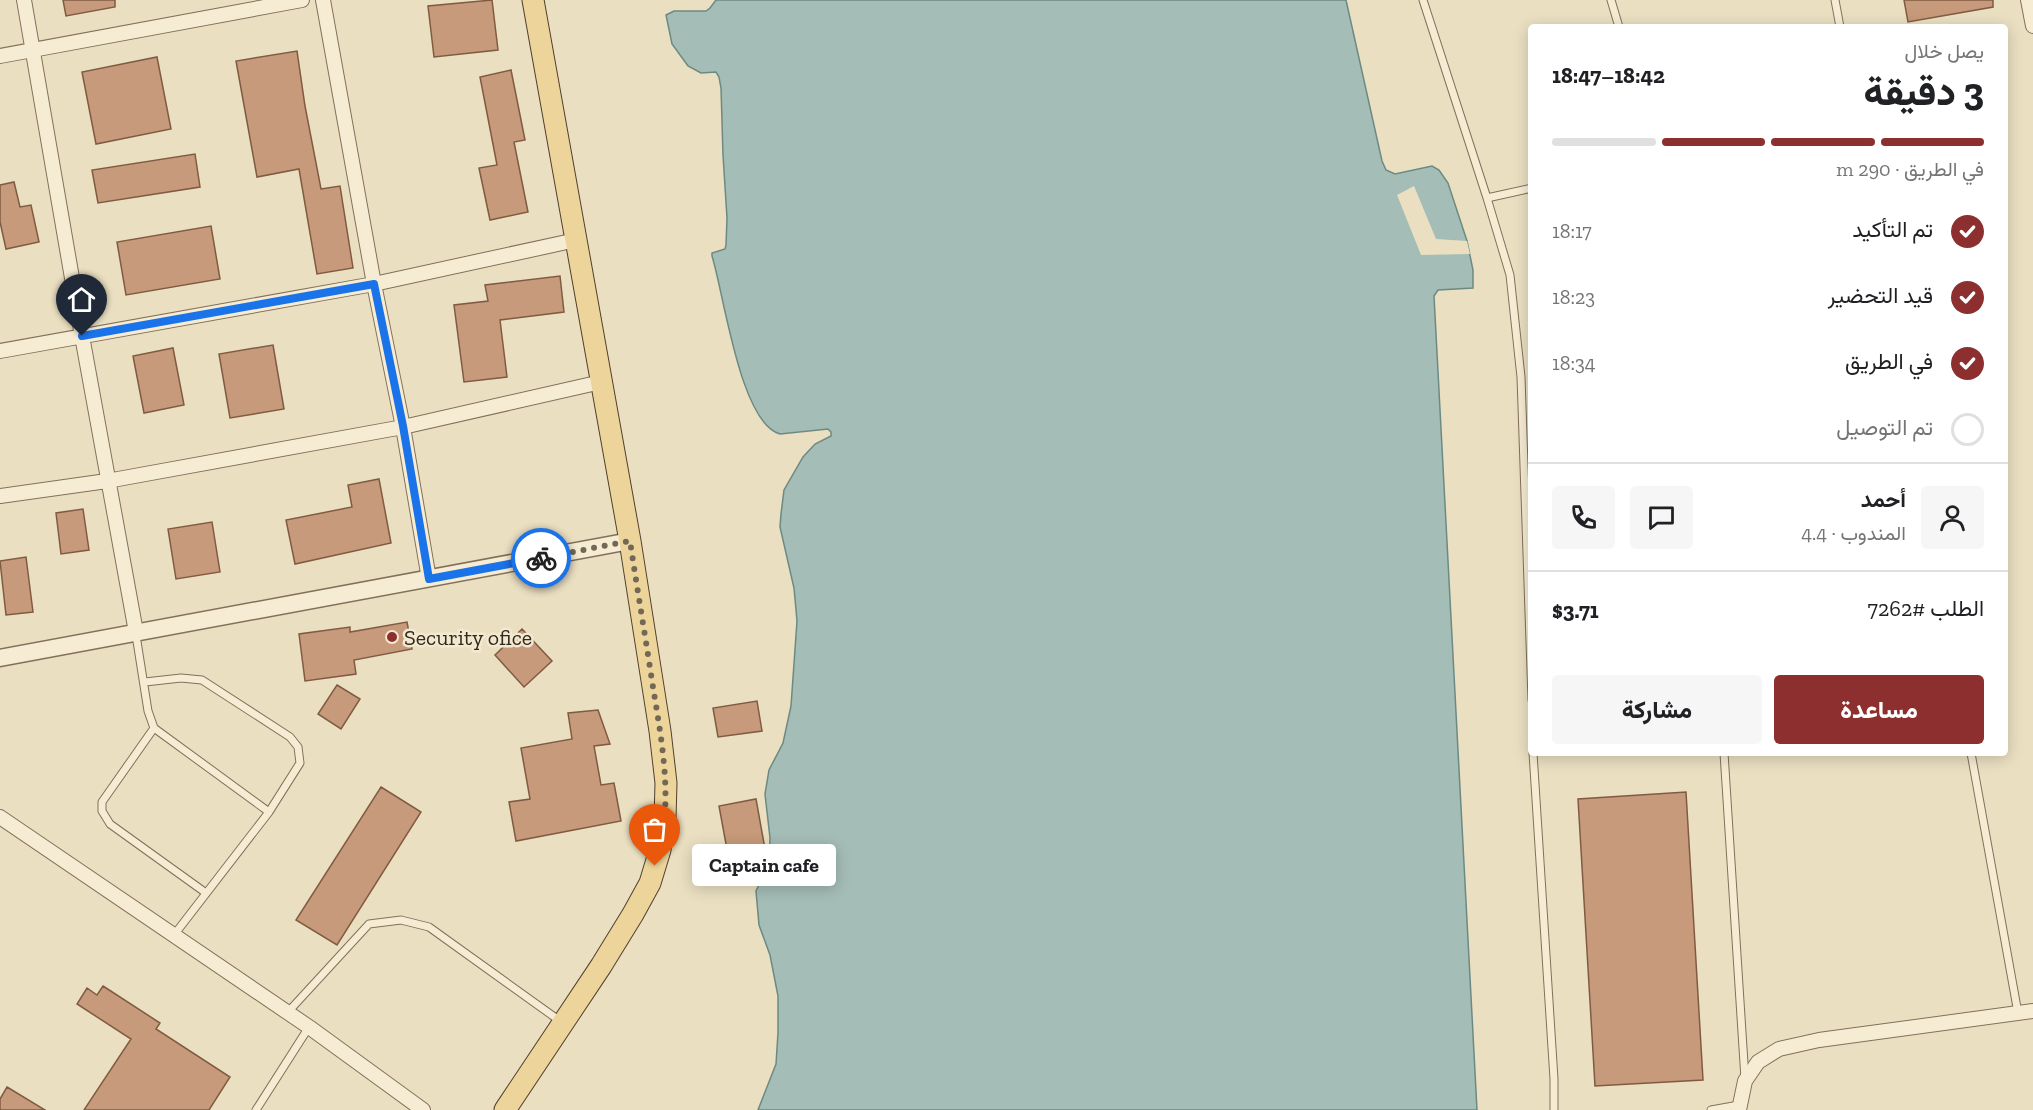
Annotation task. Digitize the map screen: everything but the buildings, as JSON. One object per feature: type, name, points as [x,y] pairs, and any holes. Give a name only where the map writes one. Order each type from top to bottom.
[{"type":"main road","points":[[505,1110],[627,925],[650,883],[660,850],[665,819],[666,783],[630,541],[533,0]]},
{"type":"street","points":[[24,0],[107,481],[136,632]]},
{"type":"street","points":[[0,56],[302,0]]},
{"type":"street","points":[[323,0],[374,284],[403,426],[429,579]]},
{"type":"street","points":[[2028,0],[2033,26]]},
{"type":"street","points":[[0,351],[374,284],[576,240]]},
{"type":"street","points":[[0,496],[107,481],[403,426],[601,381]]},
{"type":"street","points":[[0,658],[630,541]]},
{"type":"street","points":[[0,817],[288,1012],[423,1110]]},
{"type":"street","points":[[1739,1108],[1745,1081],[1758,1062],[1779,1050],[1819,1040],[2033,1011]]},
{"type":"lane","points":[[1423,0],[1510,275],[1521,377],[1528,583]]},
{"type":"lane","points":[[1611,0],[1618,24]]},
{"type":"lane","points":[[1835,0],[1839,24]]},
{"type":"lane","points":[[1487,198],[1528,189]]},
{"type":"lane","points":[[136,632],[148,711],[154,728],[268,812]]},
{"type":"lane","points":[[145,682],[181,678],[202,680],[290,737],[298,747],[300,763],[268,812],[174,935]]},
{"type":"lane","points":[[154,728],[102,802],[102,811],[110,824],[206,893]]},
{"type":"lane","points":[[1533,756],[1554,1079],[1554,1110]]},
{"type":"lane","points":[[1724,756],[1745,1081]]},
{"type":"lane","points":[[1972,756],[2018,1013]]},
{"type":"lane","points":[[288,1012],[369,924],[401,920],[429,927],[563,1023]]},
{"type":"lane","points":[[256,1110],[309,1027]]},
{"type":"lane","points":[[1711,1110],[1739,1108]]},
{"type":"water","points":[[716,0],[1346,0],[1382,161],[1386,170],[1395,174],[1432,166],[1439,170],[1448,183],[1467,241],[1473,270],[1473,288],[1438,290],[1434,296],[1477,1110],[758,1110],[776,1064],[778,996],[770,955],[759,925],[756,891],[769,864],[770,838],[765,794],[769,770],[783,743],[791,706],[797,621],[794,588],[780,527],[781,514],[784,490],[803,457],[815,444],[831,436],[831,432],[828,429],[780,434],[766,425],[754,407],[736,355],[712,256],[712,253],[725,249],[726,245],[727,218],[719,77],[716,72],[701,73],[688,66],[672,44],[666,15],[674,11],[706,11]]},
{"type":"pier","points":[[1414,186],[1436,239],[1467,241],[1470,254],[1421,255],[1397,195]]},
{"type":"way so far","points":[[541,558],[630,541],[666,783],[665,819],[655,866]]},
{"type":"place","name":"Security ofice","points":[[392,637]]},
{"type":"place","name":"Captain cafe","points":[[655,866]]},
{"type":"route","points":[[82,336],[374,284],[403,426],[429,579],[541,558]]}]
